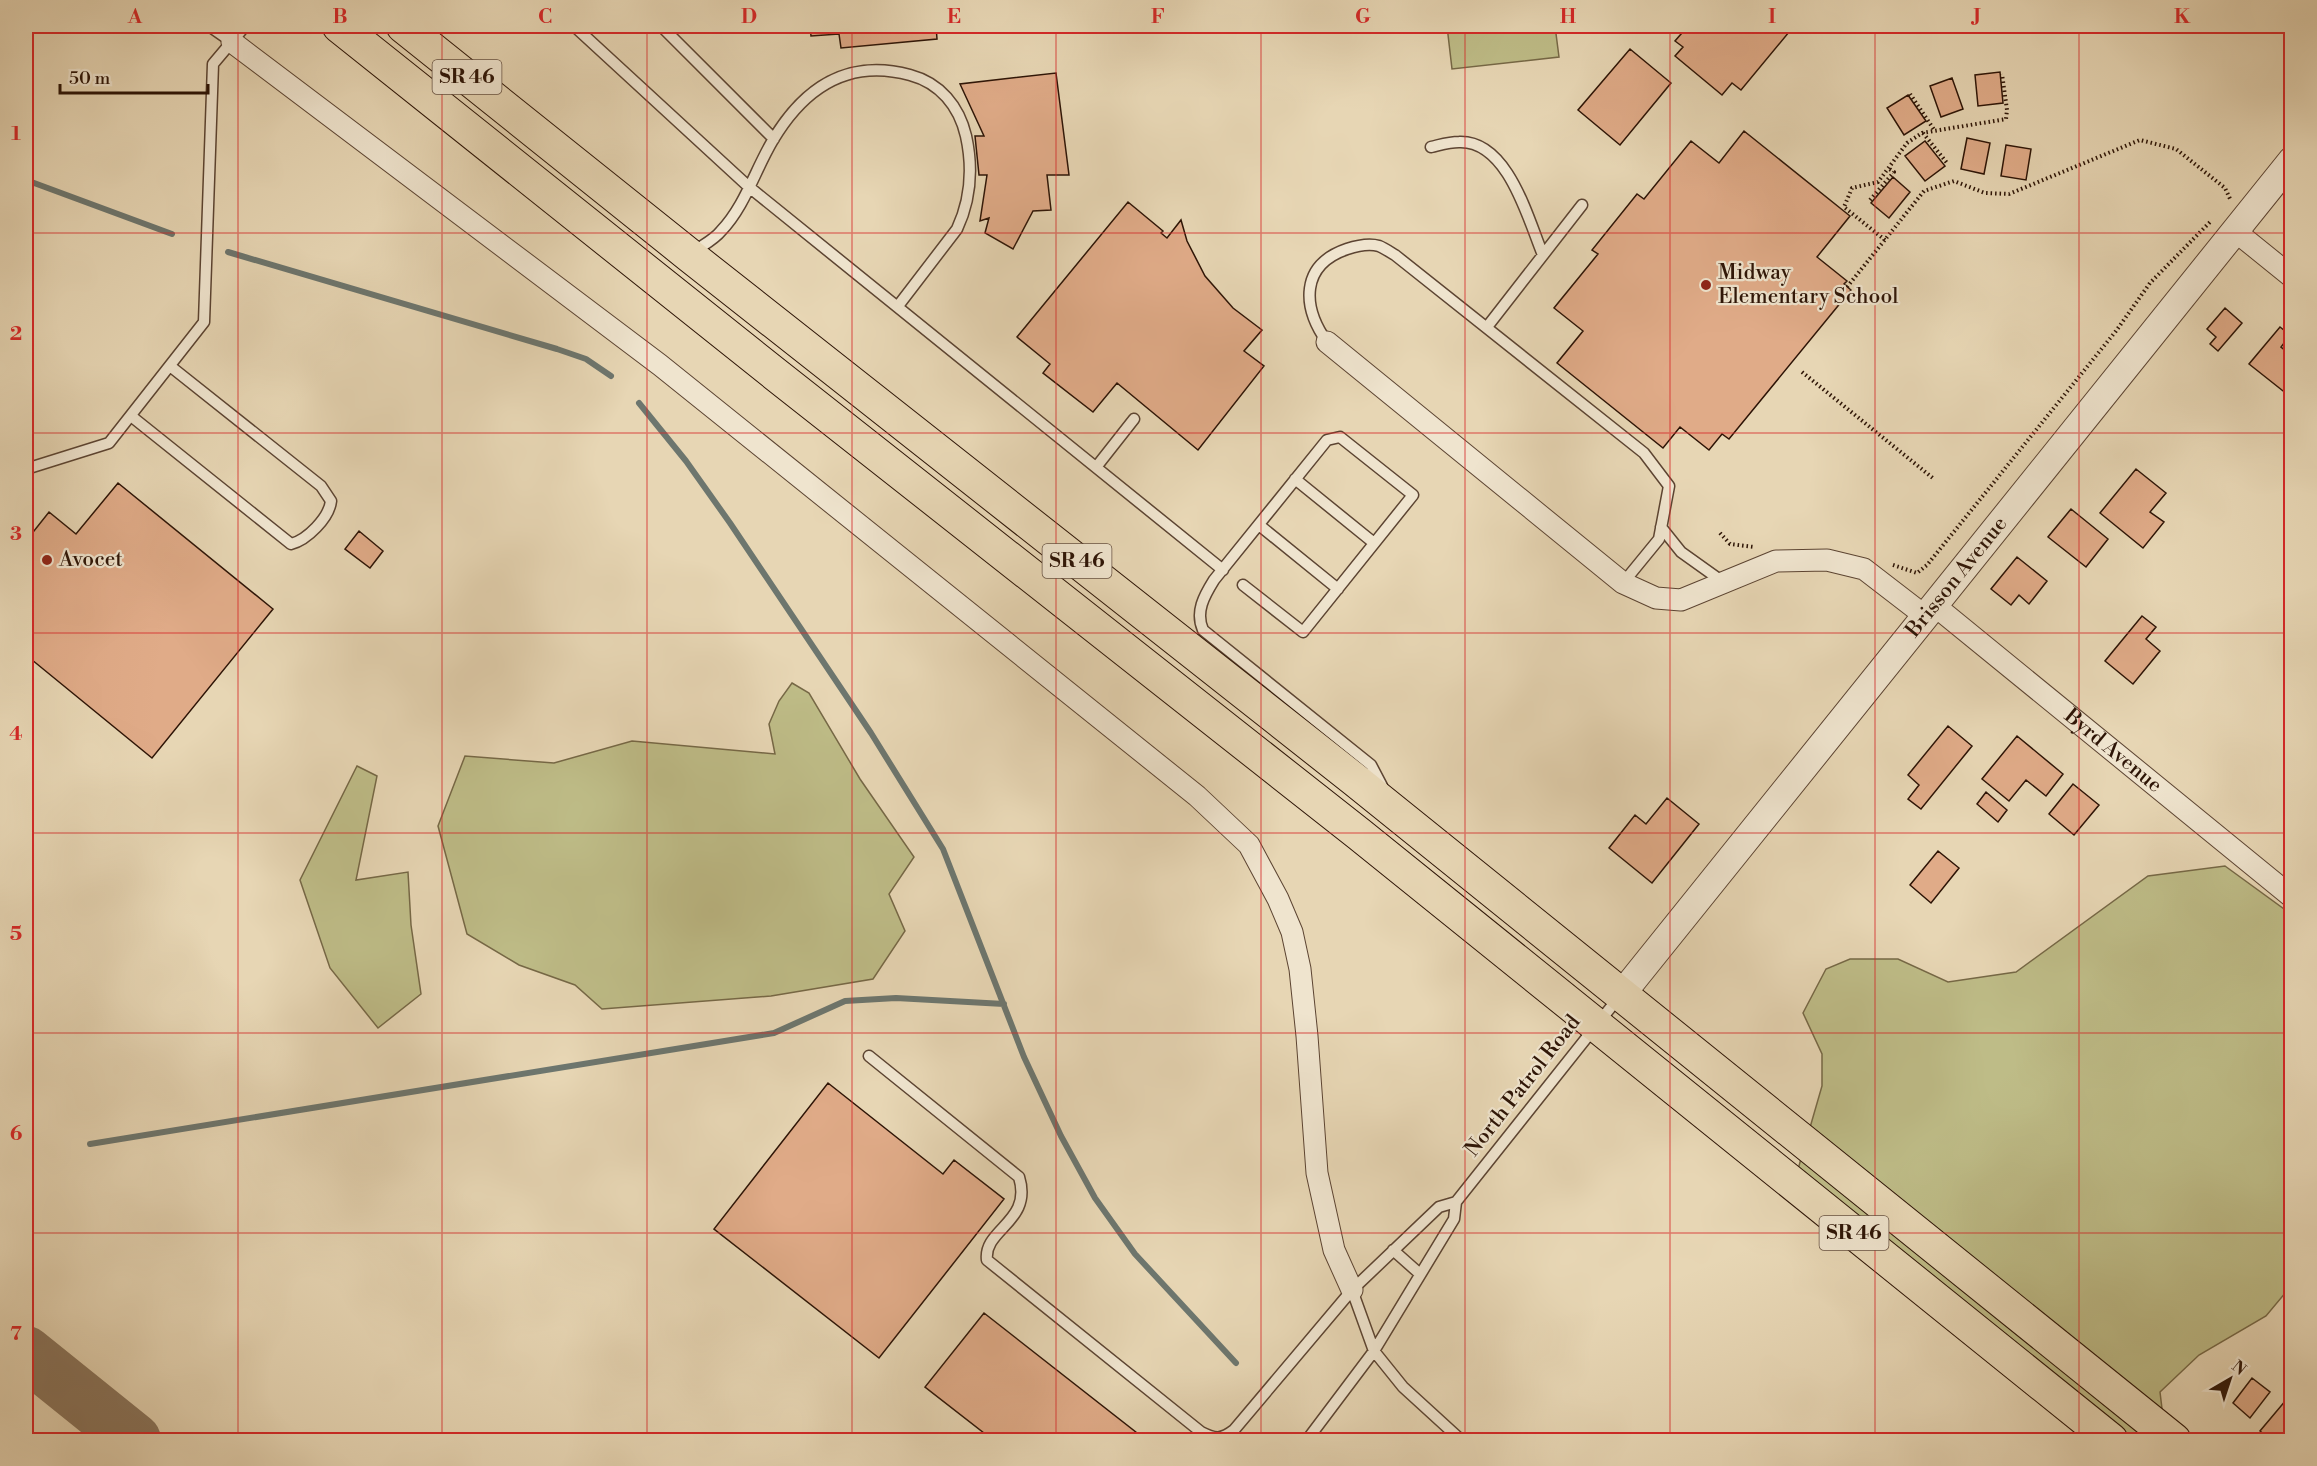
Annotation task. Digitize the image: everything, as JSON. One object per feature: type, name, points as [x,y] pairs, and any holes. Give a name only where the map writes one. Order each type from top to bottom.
[{"type":"main road","name":"SR 46","points":[[339,26],[775,374],[1359,834],[2110,1440]]},
{"type":"main road","name":"SR 46","points":[[403,26],[689,255],[1396,813],[2174,1440]]},
{"type":"street","points":[[239,34],[660,365],[1179,781],[1249,845],[1278,899],[1292,932],[1300,969],[1307,1036],[1317,1173],[1334,1250],[1352,1290]]},
{"type":"street","name":"Brisson Avenue","points":[[1621,995],[1930,610],[2230,215],[2292,160]]},
{"type":"street","points":[[2230,215],[2292,277]]},
{"type":"street","name":"Byrd Avenue","points":[[1327,342],[1623,583],[1656,598],[1681,600],[1776,561],[1827,560],[1864,569],[1930,610],[2292,897]]},
{"type":"lane","points":[[26,469],[109,443],[204,322],[213,64],[239,34],[209,26]]},
{"type":"lane","points":[[574,26],[749,187],[1223,570]]},
{"type":"lane","points":[[662,26],[774,139]]},
{"type":"lane","points":[[689,255],[721,232],[739,207],[774,139],[806,97],[816,89],[847,75],[863,71],[908,74],[923,79],[939,89],[951,101],[964,130],[968,147],[970,184],[967,202],[957,229],[898,306]]},
{"type":"lane","points":[[1431,147],[1460,141],[1479,146],[1495,157],[1509,174],[1543,255]]},
{"type":"lane","points":[[1487,327],[1582,205]]},
{"type":"lane","points":[[1327,342],[1316,327],[1311,312],[1311,279],[1321,263],[1337,252],[1357,246],[1378,246],[1395,255],[1644,453],[1669,486],[1659,539],[1623,583]]},
{"type":"lane","points":[[131,416],[291,543],[304,539],[327,512],[331,501],[321,486],[170,366]]},
{"type":"lane","points":[[1097,466],[1134,419]]},
{"type":"lane","points":[[1243,585],[1303,633],[1413,495],[1340,436],[1327,440],[1205,593],[1198,621],[1203,630],[1371,765],[1396,813]]},
{"type":"lane","points":[[1295,479],[1374,543]]},
{"type":"lane","points":[[1259,525],[1338,589]]},
{"type":"lane","points":[[1661,527],[1681,552],[1723,582]]},
{"type":"lane","name":"North Patrol Road","points":[[1306,1440],[1374,1351],[1454,1219],[1456,1202],[1621,995]]},
{"type":"lane","points":[[869,1056],[1018,1177],[1022,1199],[1018,1210],[990,1245],[986,1254],[987,1260],[1201,1432],[1214,1439]]},
{"type":"lane","name":"North Patrol Road","points":[[1214,1439],[1224,1438],[1234,1430],[1352,1290],[1439,1207],[1456,1202]]},
{"type":"lane","points":[[1393,1251],[1420,1274]]},
{"type":"lane","points":[[1352,1290],[1374,1351],[1403,1387],[1461,1440]]},
{"type":"path","points":[[1885,240],[1844,207],[1852,188],[1878,182],[1907,143],[1922,133],[2007,119],[2002,74]]},
{"type":"path","points":[[1910,94],[1935,131]]},
{"type":"path","points":[[1922,133],[1947,163]]},
{"type":"path","points":[[1847,287],[1924,191],[1954,181],[1985,193],[2009,194],[2140,140],[2176,149],[2225,188],[2230,215],[2150,283],[2116,331],[1927,565],[1917,573],[1889,564]]},
{"type":"path","points":[[1870,200],[1894,172],[1888,168]]},
{"type":"path","points":[[1802,372],[1934,479]]},
{"type":"path","points":[[1720,533],[1730,544],[1757,548]]},
{"type":"shaded area","points":[[1447,26],[1555,26],[1559,57],[1452,69]]},
{"type":"shaded area","points":[[792,683],[809,693],[860,779],[914,857],[889,894],[905,931],[873,979],[771,996],[602,1009],[575,985],[519,965],[467,934],[438,826],[465,756],[554,763],[632,741],[775,754],[769,724],[779,701]]},
{"type":"shaded area","points":[[357,766],[377,776],[356,880],[408,872],[411,925],[421,994],[378,1028],[330,968],[300,880]]},
{"type":"shaded area","points":[[2225,866],[2291,914],[2291,1286],[2266,1316],[2199,1355],[2160,1392],[2163,1417],[1809,1131],[1822,1086],[1822,1054],[1803,1013],[1826,969],[1850,959],[1898,959],[1948,982],[2016,972],[2148,876]]},
{"type":"shaded area","points":[[1802,1155],[2156,1440],[2129,1440],[1797,1173]]},
{"type":"building","points":[[810,26],[936,26],[937,39],[841,48],[839,34],[811,36]]},
{"type":"building","points":[[1688,26],[1794,26],[1741,90],[1732,83],[1722,95],[1675,56],[1683,47],[1675,41]]},
{"type":"building","points":[[1630,49],[1671,83],[1620,145],[1578,110]]},
{"type":"building","points":[[2000,72],[2003,103],[1978,106],[1975,75]]},
{"type":"building","points":[[1056,73],[1069,175],[1047,175],[1051,210],[1033,211],[1013,249],[985,233],[989,218],[980,221],[987,175],[979,175],[975,136],[984,136],[960,84]]},
{"type":"building","points":[[1952,78],[1963,109],[1941,117],[1930,86]]},
{"type":"building","points":[[1908,95],[1926,121],[1904,135],[1887,108]]},
{"type":"building","points":[[1744,131],[1850,216],[1817,257],[1847,281],[1844,284],[1851,290],[1729,439],[1722,434],[1709,450],[1680,427],[1663,448],[1557,363],[1583,331],[1554,308],[1598,254],[1592,250],[1637,194],[1644,199],[1691,141],[1719,163]]},
{"type":"building","points":[[1967,138],[1990,143],[1984,174],[1961,169]]},
{"type":"building","points":[[1925,141],[1945,166],[1925,181],[1905,156]]},
{"type":"building","points":[[2006,145],[2031,149],[2026,180],[2001,176]]},
{"type":"building","points":[[1893,177],[1910,192],[1889,218],[1871,203]]},
{"type":"building","points":[[1128,202],[1163,231],[1161,233],[1167,238],[1181,220],[1187,241],[1205,276],[1233,308],[1262,330],[1244,351],[1264,366],[1198,450],[1117,383],[1093,412],[1043,373],[1050,364],[1017,337]]},
{"type":"building","points":[[2225,308],[2242,323],[2218,351],[2210,344],[2216,337],[2207,329]]},
{"type":"building","points":[[2280,327],[2290,335],[2281,347],[2292,356],[2292,398],[2249,364]]},
{"type":"building","points":[[2136,469],[2166,493],[2150,512],[2164,522],[2143,548],[2100,513]]},
{"type":"building","points":[[118,483],[273,609],[152,758],[26,655],[26,541],[49,512],[76,534]]},
{"type":"building","points":[[2071,509],[2108,539],[2086,567],[2048,537]]},
{"type":"building","points":[[359,531],[383,551],[370,568],[345,549]]},
{"type":"building","points":[[2017,557],[2047,581],[2029,604],[2019,595],[2011,605],[1991,589]]},
{"type":"building","points":[[2142,616],[2156,627],[2146,639],[2160,651],[2133,684],[2105,661]]},
{"type":"building","points":[[1948,726],[1972,746],[1921,809],[1908,799],[1919,785],[1908,775]]},
{"type":"building","points":[[2017,736],[2063,774],[2046,796],[2026,780],[2009,801],[1982,779]]},
{"type":"building","points":[[2073,784],[2099,805],[2074,835],[2049,814]]},
{"type":"building","points":[[1986,792],[2007,810],[1998,822],[1977,804]]},
{"type":"building","points":[[1667,798],[1699,824],[1652,883],[1609,848],[1635,815],[1646,824]]},
{"type":"building","points":[[1938,851],[1959,868],[1931,903],[1910,885]]},
{"type":"building","points":[[828,1083],[943,1174],[954,1160],[1004,1199],[879,1358],[714,1229]]},
{"type":"building","points":[[984,1313],[1146,1440],[993,1440],[925,1387]]},
{"type":"building","points":[[2252,1378],[2270,1392],[2250,1418],[2233,1403]]},
{"type":"building","points":[[2286,1400],[2292,1405],[2292,1440],[2271,1440],[2260,1431]]},
{"type":"waterway","points":[[26,180],[172,234]]},
{"type":"waterway","points":[[228,252],[557,349],[586,359],[611,376]]},
{"type":"waterway","points":[[639,403],[686,461],[730,523],[871,733],[943,849],[1024,1057],[1061,1136],[1095,1198],[1135,1254],[1236,1363]]},
{"type":"waterway","points":[[90,1144],[774,1033],[845,1001],[896,998],[1004,1004]]},
{"type":"taxiway","points":[[26,1353],[134,1440]]},
{"type":"place","name":"Midway Elementary School","points":[[1706,285]]},
{"type":"place","name":"Avocet","points":[[47,560]]}]
